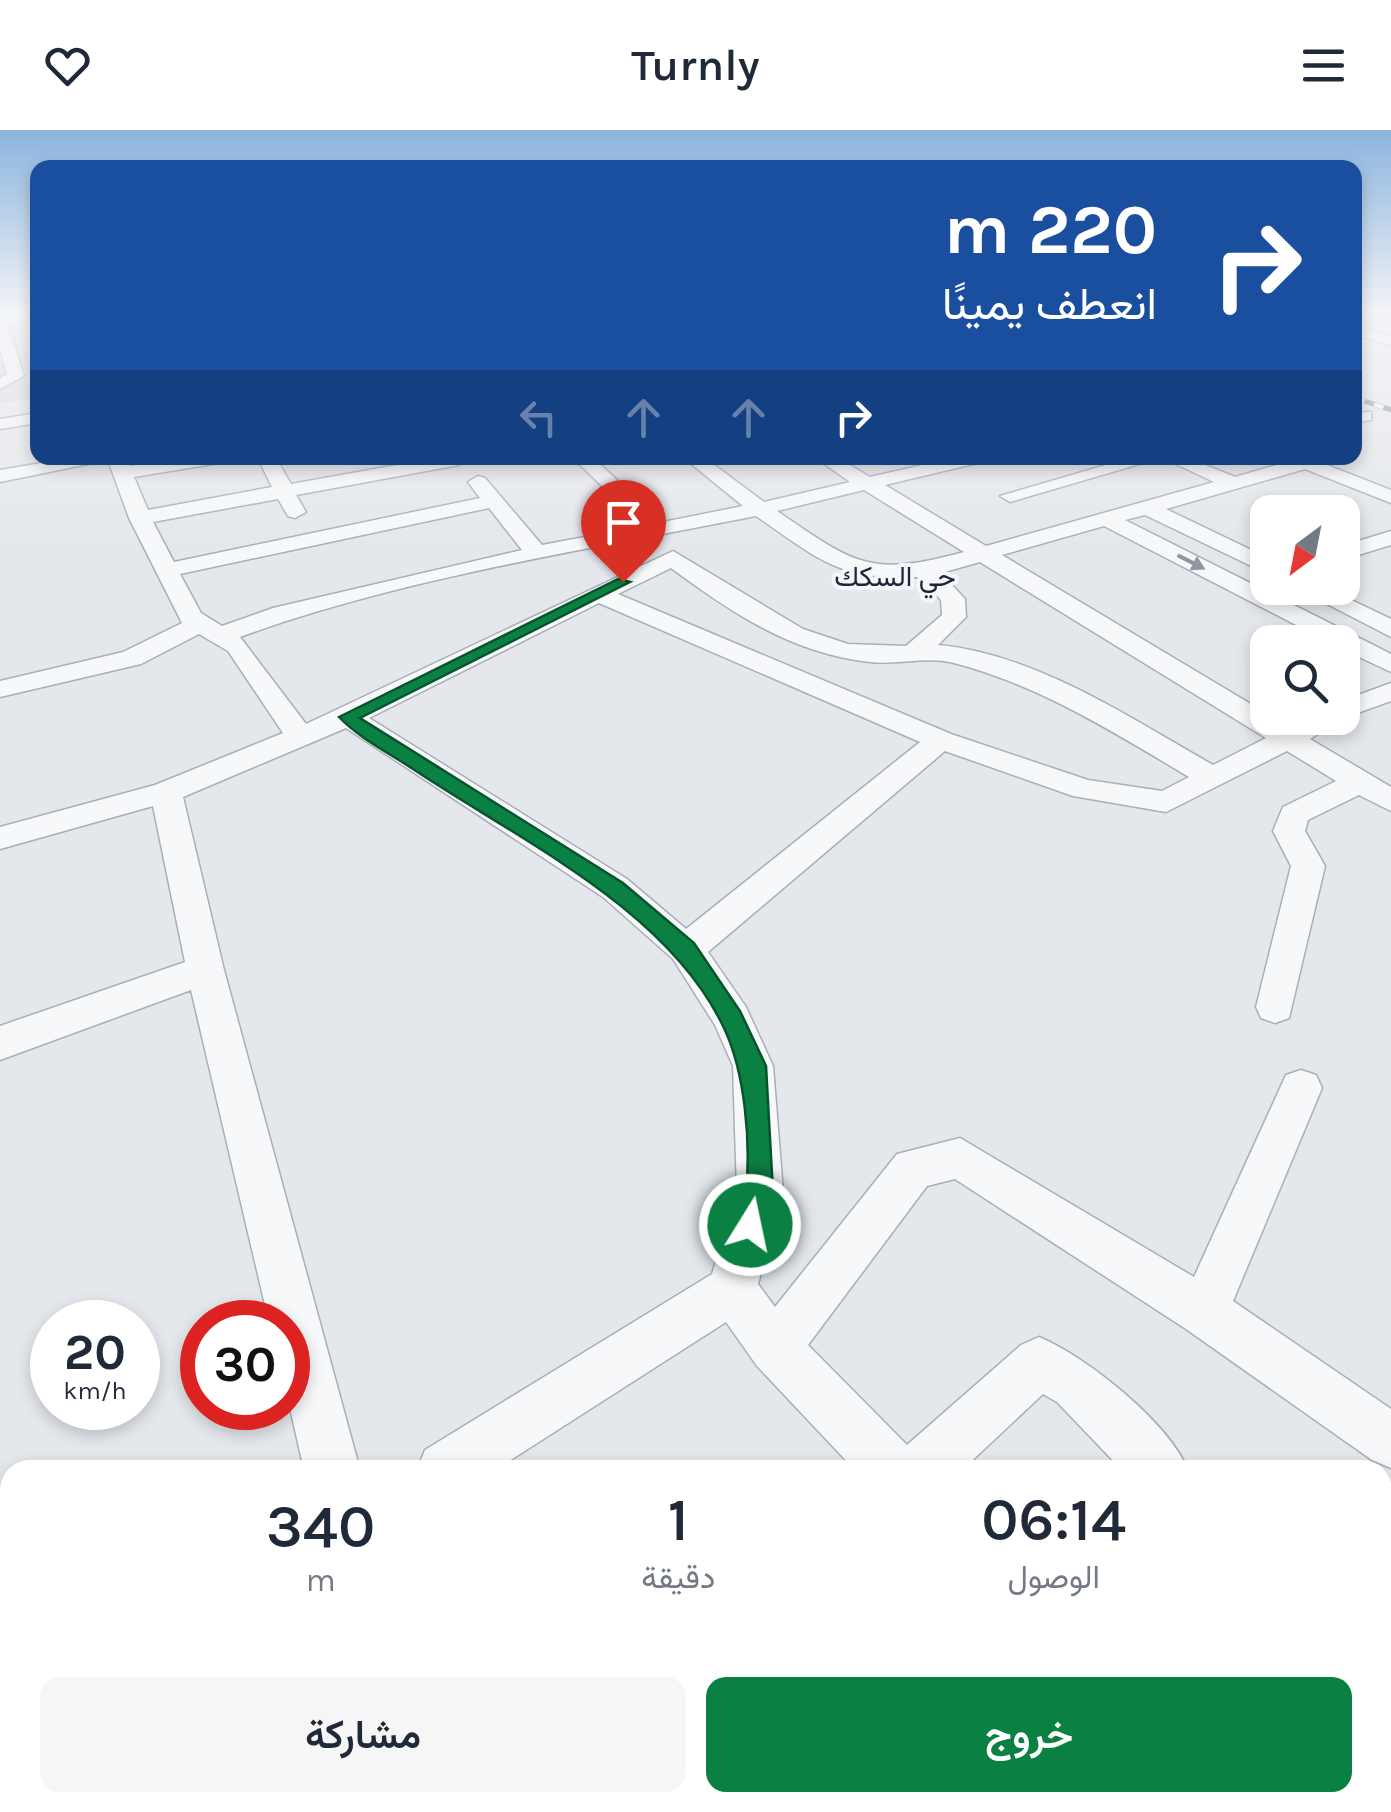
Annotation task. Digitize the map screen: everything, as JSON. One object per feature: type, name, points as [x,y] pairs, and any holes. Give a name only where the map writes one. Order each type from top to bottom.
[{"type":"street","points":[[0,414],[30,409]]},
{"type":"street","points":[[0,424],[30,419]]},
{"type":"street","points":[[0,476],[61,465]]},
{"type":"street","points":[[119,465],[140,518],[186,610],[237,646],[300,737]]},
{"type":"street","points":[[271,465],[311,540]]},
{"type":"street","points":[[140,518],[421,465]]},
{"type":"street","points":[[464,465],[537,553]]},
{"type":"street","points":[[590,465],[661,531]]},
{"type":"street","points":[[702,465],[840,564],[874,572],[926,570],[1285,465]]},
{"type":"street","points":[[835,465],[1391,801]]},
{"type":"street","points":[[2,687],[132,658],[211,629],[944,465]]},
{"type":"street","points":[[956,465],[1068,528]]},
{"type":"street","points":[[996,488],[1114,465]]},
{"type":"street","points":[[1189,465],[1233,483]]},
{"type":"street","points":[[1312,465],[1391,497]]},
{"type":"street","points":[[168,570],[494,502]]},
{"type":"street","points":[[1146,506],[1250,558]]},
{"type":"street","points":[[1104,518],[1391,664]]},
{"type":"street","points":[[1360,547],[1391,538]]},
{"type":"street","points":[[0,838],[166,792],[300,737],[673,558],[748,613],[797,635],[876,655],[950,654],[1065,694],[1209,776]]},
{"type":"street","points":[[915,652],[954,617],[952,599],[926,570]]},
{"type":"street","points":[[598,594],[942,740],[1084,788],[1166,802],[1285,736]]},
{"type":"street","points":[[1343,605],[1391,628]]},
{"type":"street","points":[[1360,706],[1387,697]]},
{"type":"street","points":[[348,717],[512,826],[615,888],[686,949],[732,1018],[754,1066],[760,1192],[732,1290],[461,1460]]},
{"type":"street","points":[[686,949],[942,740]]},
{"type":"street","points":[[1276,1007],[1308,866],[1289,831],[1294,814],[1360,782]]},
{"type":"street","points":[[166,792],[206,970],[329,1460]]},
{"type":"street","points":[[0,1043],[206,970]]},
{"type":"street","points":[[1204,1311],[1301,1088]]},
{"type":"street","points":[[776,1348],[913,1168],[960,1158],[1204,1311],[1391,1441]]},
{"type":"street","points":[[732,1290],[776,1348],[883,1460]]},
{"type":"street","points":[[932,1460],[1038,1364],[1075,1384],[1150,1460]]},
{"type":"shaded area","points":[[0,390],[30,390],[30,398],[0,403]]},
{"type":"railway","points":[[1362,400],[1391,410]]},
{"type":"district","name":"حي السكك","points":[[895,576]]},
{"type":"route","points":[[623,582],[348,717],[512,826],[615,888],[686,949],[732,1018],[754,1066],[760,1192],[750,1225]]}]
